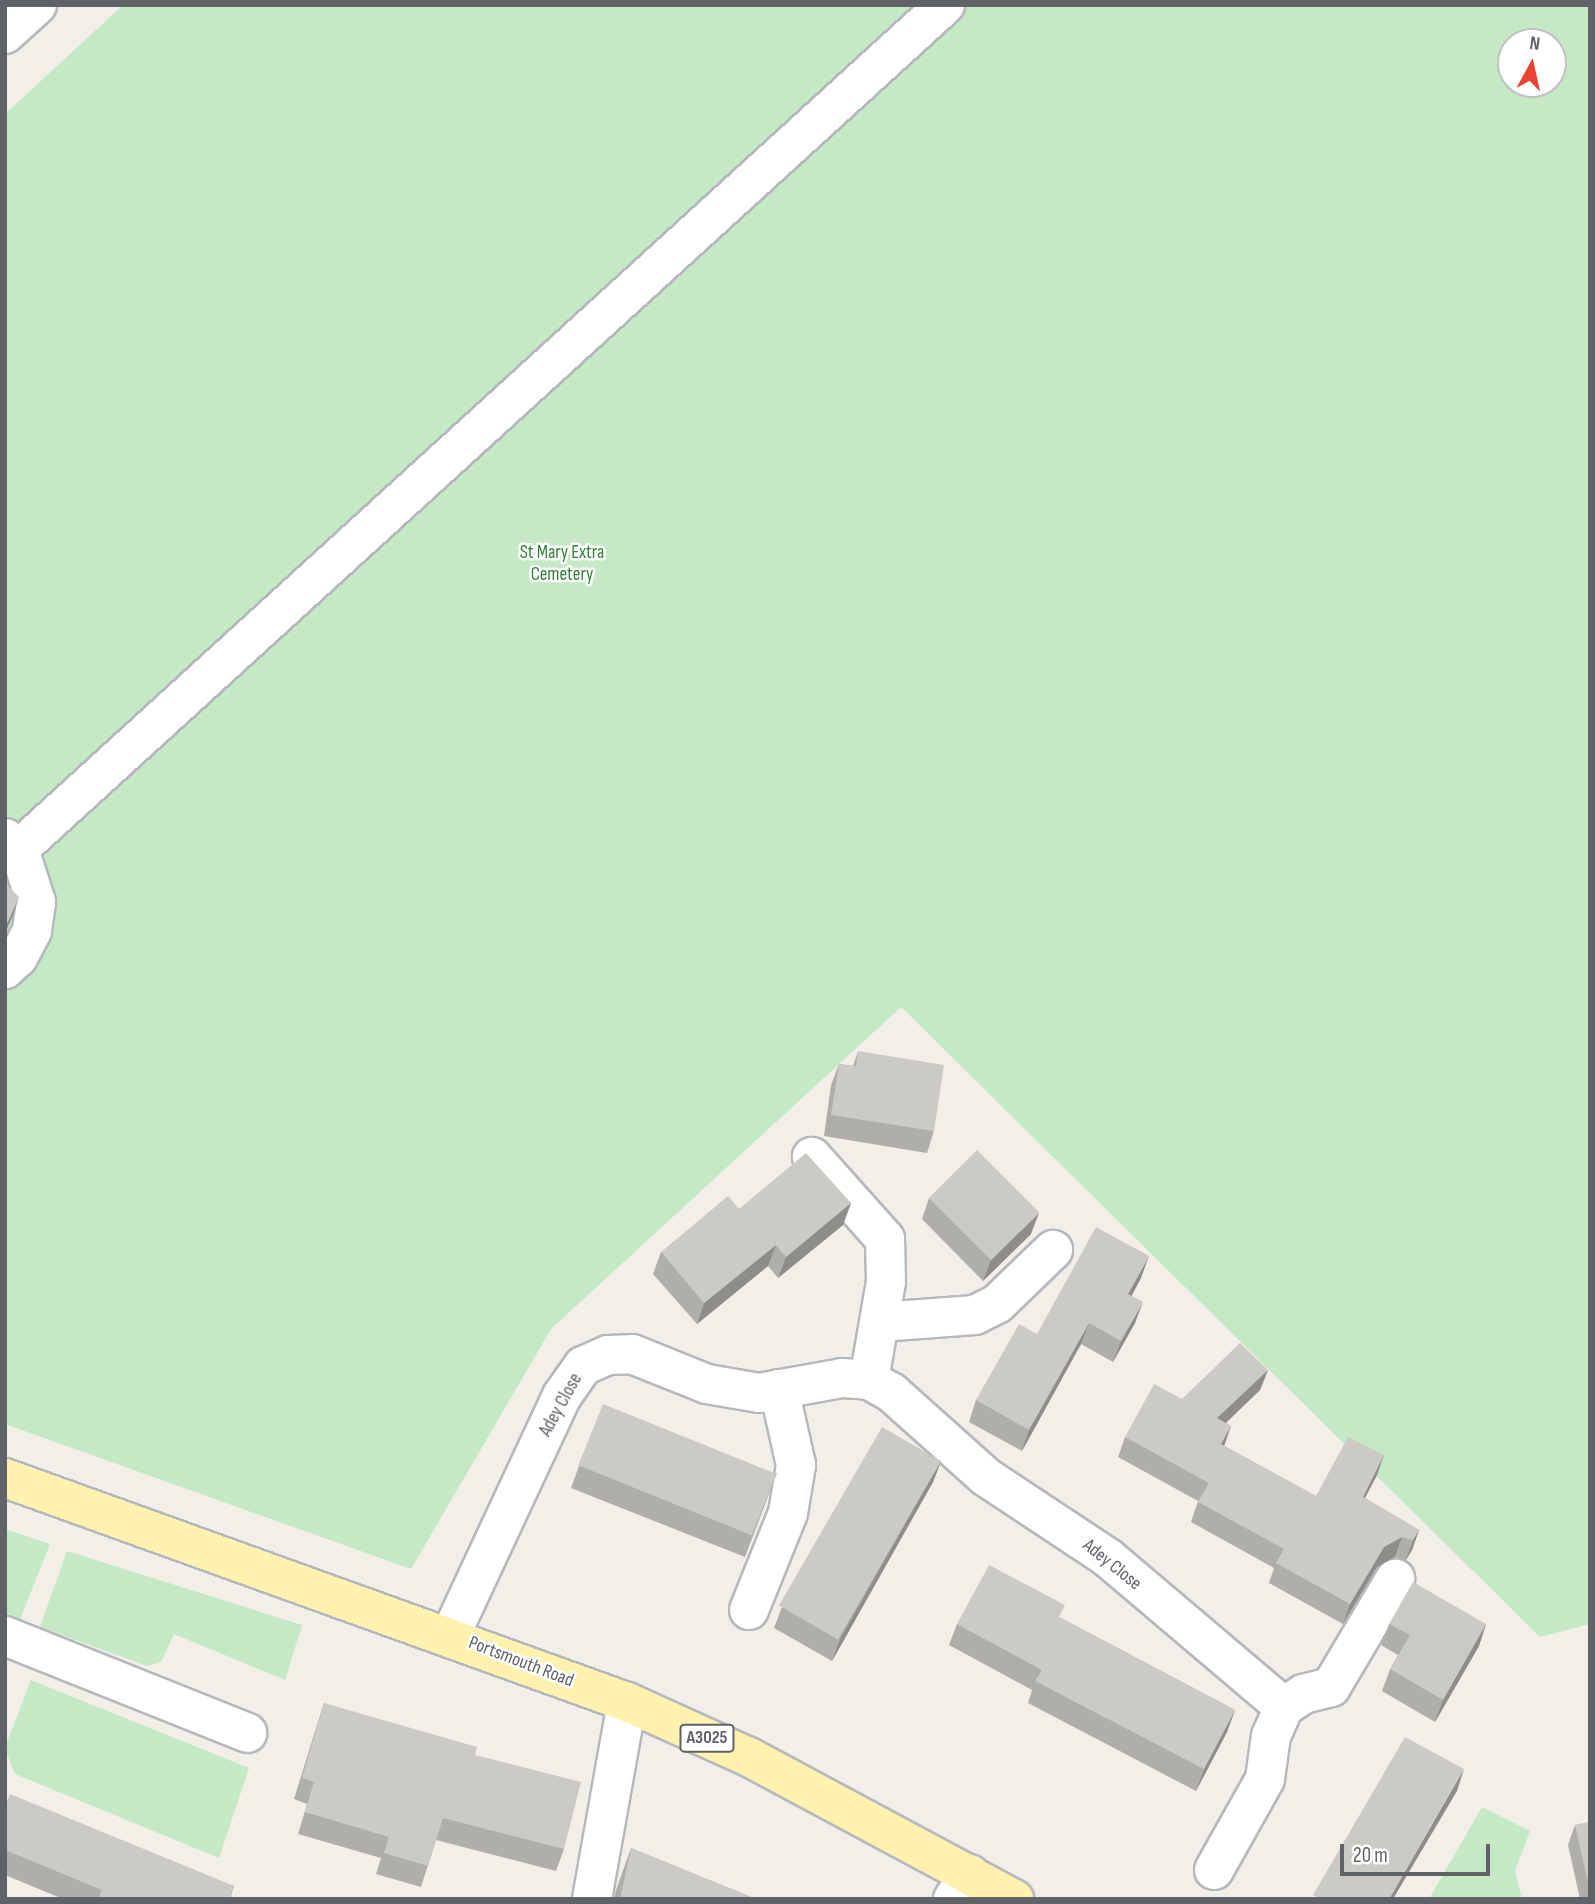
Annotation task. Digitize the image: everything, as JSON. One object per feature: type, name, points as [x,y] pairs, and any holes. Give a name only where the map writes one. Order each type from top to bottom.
[{"type":"main road","name":"Portsmouth Road","points":[[5,1478],[450,1636],[627,1702],[749,1757],[962,1886],[1014,1899]]},
{"type":"street","points":[[5,34],[37,5]]},
{"type":"street","points":[[5,969],[18,957],[32,931],[36,902],[12,843],[945,5]]},
{"type":"street","points":[[812,1157],[885,1239],[886,1282],[869,1380]]},
{"type":"street","points":[[880,1322],[975,1315],[997,1304],[1053,1250]]},
{"type":"street","name":"Adey Close","points":[[450,1636],[562,1396],[583,1366],[608,1355],[632,1354],[708,1384],[759,1392],[842,1378],[869,1380],[891,1392],[986,1477],[1107,1557],[1284,1707]]},
{"type":"street","points":[[749,1610],[788,1513],[796,1465],[779,1389]]},
{"type":"street","points":[[1214,1870],[1265,1779],[1271,1736],[1284,1707],[1303,1694],[1331,1687],[1395,1579]]},
{"type":"street","points":[[5,1636],[247,1733]]},
{"type":"street","points":[[592,1899],[627,1702]]},
{"type":"green space","name":"St Mary Extra Cemetery","points":[[123,5],[1590,5],[1590,1624],[1540,1637],[901,1007],[551,1329],[411,1569],[5,1424],[5,114]]},
{"type":"green space","points":[[5,1529],[50,1544],[20,1619],[5,1613]]},
{"type":"green space","points":[[67,1551],[302,1625],[285,1680],[174,1634],[161,1662],[147,1666],[40,1627]]},
{"type":"green space","points":[[31,1680],[249,1768],[219,1858],[15,1774],[5,1748]]},
{"type":"green space","points":[[1482,1807],[1530,1831],[1515,1871],[1522,1899],[1429,1899]]},
{"type":"building","points":[[5,883],[19,897],[5,925]]},
{"type":"building","points":[[858,1051],[944,1065],[934,1131],[831,1115],[839,1064],[856,1066]]},
{"type":"building","points":[[977,1150],[1039,1212],[991,1260],[929,1198]]},
{"type":"building","points":[[806,1153],[851,1203],[786,1257],[776,1245],[704,1303],[661,1252],[728,1196],[739,1209]]},
{"type":"building","points":[[1096,1227],[1149,1256],[1128,1294],[1143,1302],[1121,1341],[1089,1323],[1029,1430],[976,1400],[1019,1324],[1037,1334]]},
{"type":"building","points":[[1240,1343],[1268,1370],[1217,1418],[1231,1426],[1221,1444],[1316,1496],[1348,1437],[1384,1455],[1363,1497],[1419,1530],[1413,1540],[1402,1537],[1384,1547],[1350,1604],[1276,1563],[1284,1549],[1198,1502],[1209,1483],[1125,1437],[1154,1384],[1182,1399]]},
{"type":"building","points":[[603,1404],[776,1474],[752,1535],[578,1465]]},
{"type":"building","points":[[882,1427],[941,1461],[838,1639],[779,1605]]},
{"type":"building","points":[[989,1565],[1065,1605],[1059,1617],[1235,1710],[1204,1769],[1035,1681],[1042,1670],[957,1624]]},
{"type":"building","points":[[1413,1582],[1486,1624],[1443,1700],[1390,1669],[1410,1635],[1389,1624]]},
{"type":"building","points":[[324,1703],[477,1747],[475,1755],[581,1782],[564,1849],[443,1818],[428,1866],[384,1853],[389,1837],[305,1812],[314,1782],[302,1778]]},
{"type":"building","points":[[1405,1737],[1464,1769],[1389,1899],[1319,1899],[1313,1895]]},
{"type":"building","points":[[10,1794],[234,1886],[229,1899],[98,1899],[102,1890],[5,1850],[5,1806]]},
{"type":"building","points":[[1590,1822],[1590,1891],[1575,1825]]},
{"type":"building","points":[[631,1848],[756,1899],[620,1899]]}]
